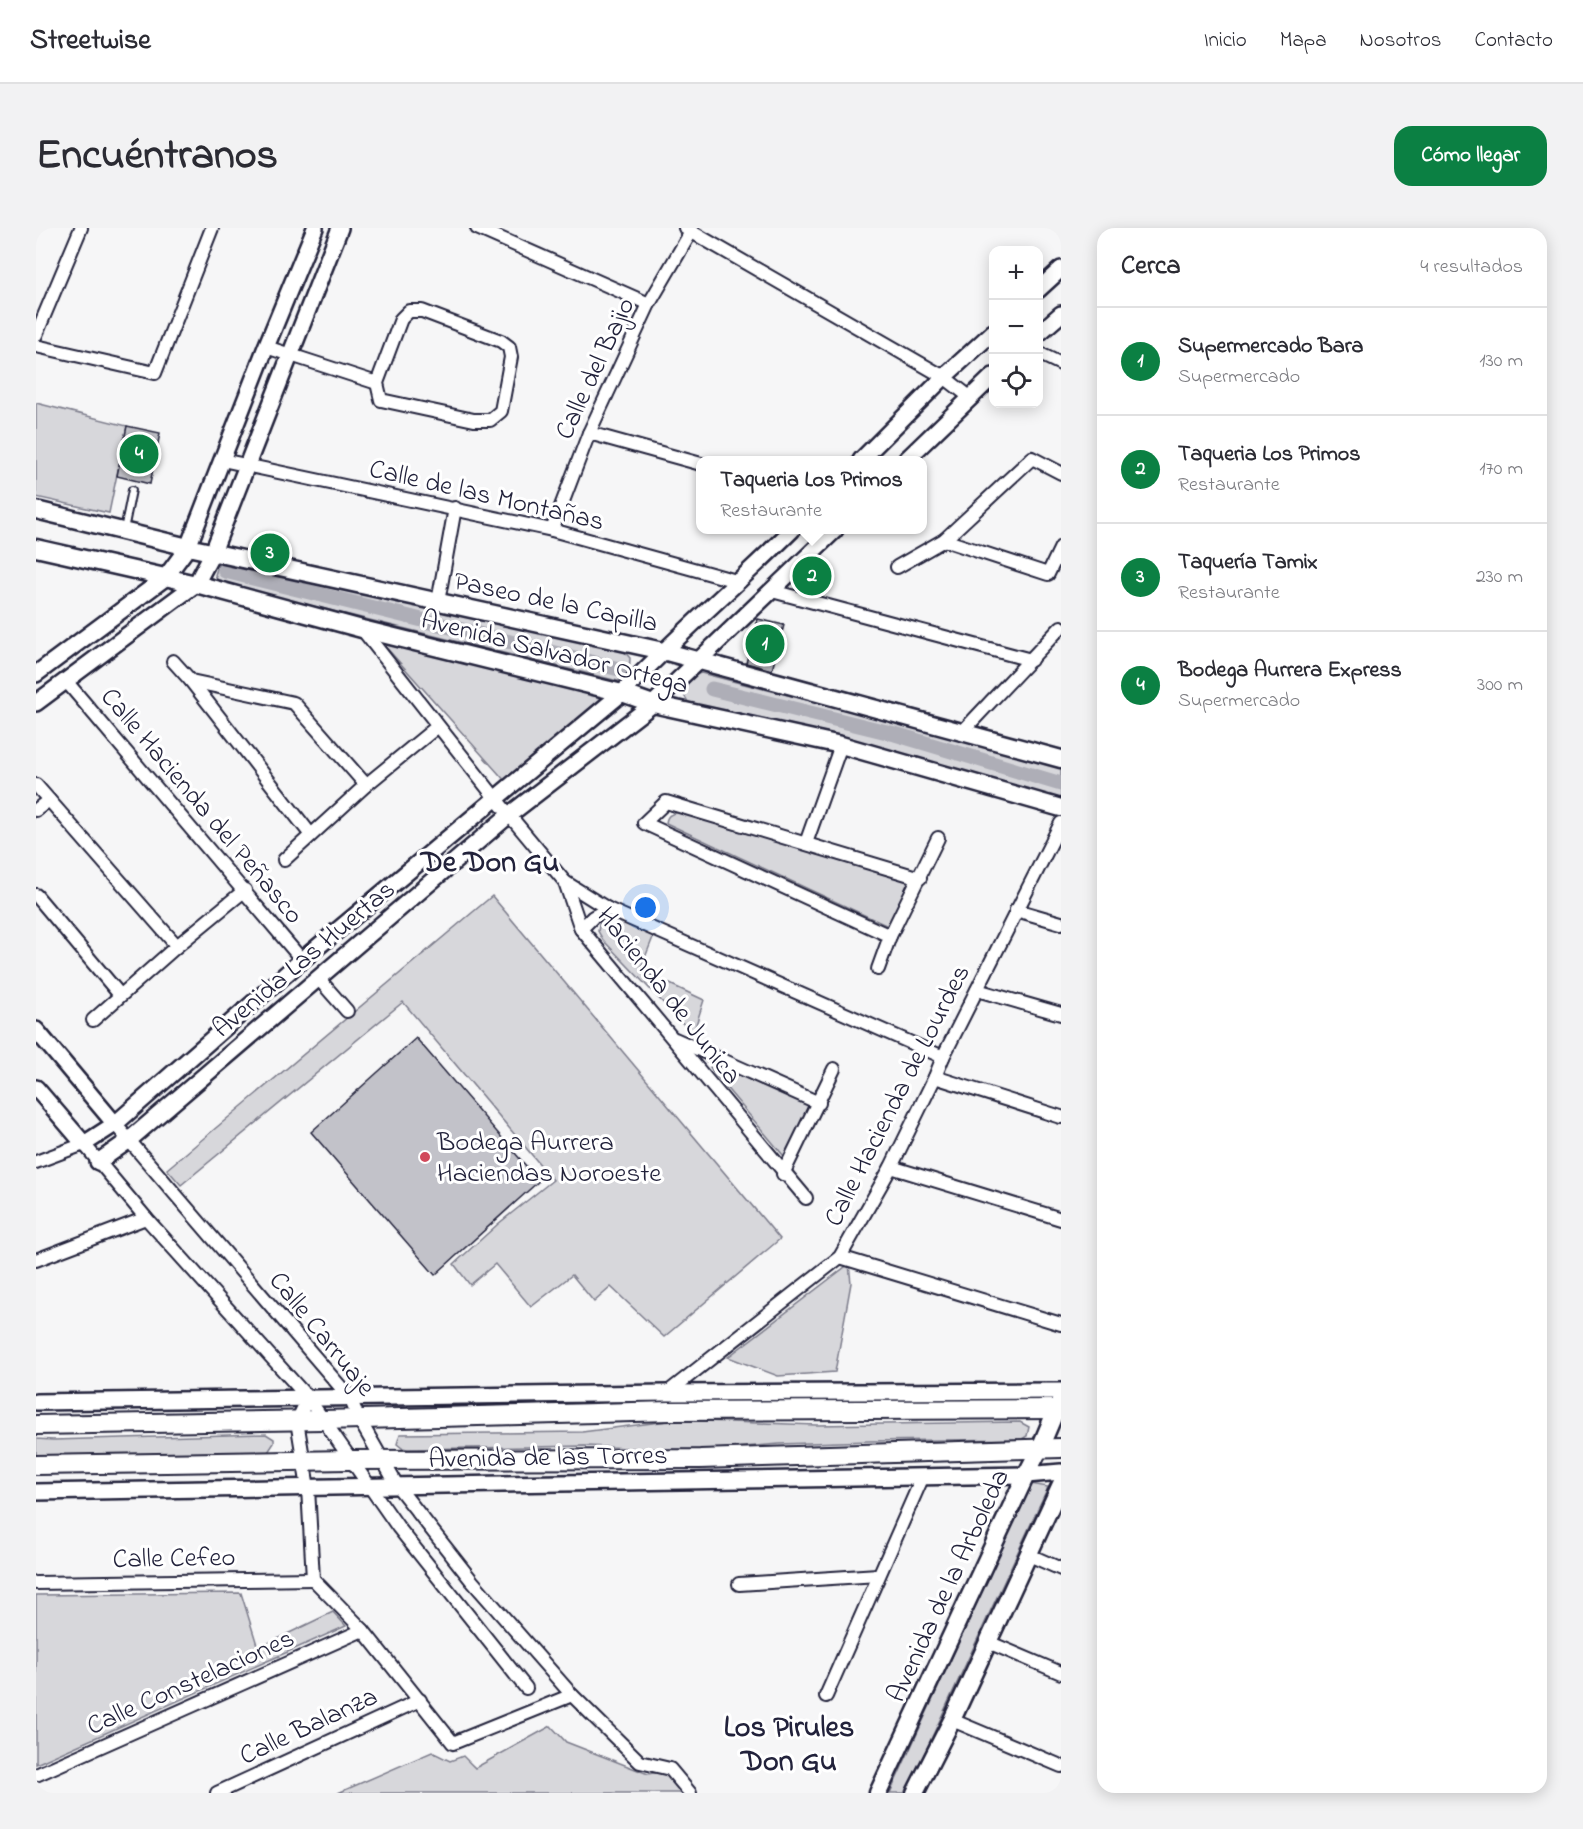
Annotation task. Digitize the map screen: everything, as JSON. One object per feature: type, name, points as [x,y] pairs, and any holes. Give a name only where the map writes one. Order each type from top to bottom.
[{"type":"main road","name":"Paseo de la Capilla","points":[[36,510],[188,547],[663,651],[1061,759]]},
{"type":"main road","name":"Avenida Salvador Ortega","points":[[36,548],[195,584],[362,629],[622,693],[653,704],[841,745],[1061,808]]},
{"type":"main road","name":"Avenida de las Torres","points":[[36,1425],[1059,1405]]},
{"type":"main road","name":"Avenida de la Arboleda","points":[[878,1793],[1059,1405]]},
{"type":"main road","name":"Avenida de las Torres","points":[[36,1465],[304,1460],[700,1459],[1061,1448]]},
{"type":"main road","points":[[915,1793],[952,1720],[1061,1484]]},
{"type":"street","points":[[36,335],[81,228]]},
{"type":"street","points":[[36,346],[155,374],[212,228]]},
{"type":"street","points":[[37,672],[165,578],[188,547],[315,228]]},
{"type":"street","points":[[36,703],[195,584],[213,552],[340,228]]},
{"type":"street","points":[[477,228],[649,304]]},
{"type":"street","points":[[688,230],[944,377],[971,398]]},
{"type":"street","name":"Calle del Bajio","points":[[552,530],[589,433],[649,304],[688,230]]},
{"type":"street","points":[[1043,285],[1061,269]]},
{"type":"street","points":[[408,311],[422,311],[501,341],[509,347],[511,357],[501,411],[490,420],[474,420],[381,400],[377,383],[401,320],[408,311]]},
{"type":"street","points":[[1043,330],[1061,314]]},
{"type":"street","points":[[865,456],[989,336]]},
{"type":"street","points":[[266,347],[377,383]]},
{"type":"street","points":[[1040,354],[1061,364]]},
{"type":"street","points":[[910,456],[989,380]]},
{"type":"street","points":[[589,433],[696,463]]},
{"type":"street","points":[[897,567],[944,540],[1032,458],[1061,473]]},
{"type":"street","name":"Calle de las Montañas","points":[[222,460],[552,530],[740,582]]},
{"type":"street","points":[[438,602],[455,508]]},
{"type":"street","name":"Avenida Las Huertas","points":[[84,1144],[115,1124],[302,960],[622,693],[663,651],[740,582],[788,534]]},
{"type":"street","name":"Avenida Las Huertas","points":[[98,1162],[128,1141],[509,815],[653,704],[831,534]]},
{"type":"street","points":[[944,540],[1048,574],[1061,547]]},
{"type":"street","points":[[771,591],[1031,660]]},
{"type":"street","points":[[963,731],[1061,627]]},
{"type":"street","name":"Hacienda de Junica","points":[[362,629],[496,800],[565,882],[581,929],[783,1174],[806,1198]]},
{"type":"street","points":[[172,662],[192,681],[311,835]]},
{"type":"street","name":"Calle Hacienda del Peñasco","points":[[66,681],[302,960]]},
{"type":"street","points":[[192,681],[294,703],[366,785]]},
{"type":"street","points":[[284,860],[366,785],[438,726]]},
{"type":"street","points":[[806,843],[841,745]]},
{"type":"street","points":[[36,785],[177,946]]},
{"type":"street","points":[[36,810],[49,800]]},
{"type":"street","points":[[890,936],[644,823],[666,802],[920,878]]},
{"type":"street","name":"Calle Hacienda de Lourdes","points":[[667,1393],[840,1257],[891,1167],[943,1057],[1061,823]]},
{"type":"street","points":[[878,969],[890,936],[938,838]]},
{"type":"street","points":[[565,882],[608,909],[943,1057]]},
{"type":"street","points":[[93,1020],[245,890]]},
{"type":"street","points":[[36,895],[120,995]]},
{"type":"street","points":[[581,929],[593,917],[608,909]]},
{"type":"street","points":[[1016,910],[1061,923]]},
{"type":"street","points":[[318,978],[347,1011]]},
{"type":"street","points":[[977,990],[1061,1014]]},
{"type":"street","name":"Calle Carruaje","points":[[36,1030],[128,1141],[350,1398],[359,1419],[398,1486],[472,1581],[572,1695],[640,1762],[670,1769],[690,1793]]},
{"type":"street","points":[[671,1037],[819,1103]]},
{"type":"street","points":[[783,1174],[834,1069]]},
{"type":"street","points":[[935,1077],[1061,1117]]},
{"type":"street","name":"Calle Carruaje","points":[[36,1088],[146,1218],[308,1398],[349,1460],[398,1527],[526,1688]]},
{"type":"street","points":[[36,1162],[84,1144]]},
{"type":"street","points":[[891,1167],[1061,1219]]},
{"type":"street","points":[[36,1260],[146,1218]]},
{"type":"street","points":[[840,1257],[1061,1324]]},
{"type":"street","points":[[36,1402],[667,1393],[1061,1391]]},
{"type":"street","points":[[308,1398],[297,1421],[308,1488],[313,1579],[363,1630],[453,1743],[572,1695]]},
{"type":"street","name":"Avenida de las Torres","points":[[36,1492],[1026,1475],[1061,1472]]},
{"type":"street","points":[[826,1696],[923,1476]]},
{"type":"street","points":[[1029,1555],[1061,1569]]},
{"type":"street","points":[[739,1584],[878,1575]]},
{"type":"street","name":"Calle Cefeo","points":[[36,1583],[313,1579]]},
{"type":"street","name":"Calle Constelaciones","points":[[36,1776],[363,1630]]},
{"type":"street","points":[[988,1642],[1061,1673]]},
{"type":"street","name":"Calle Balanza","points":[[217,1793],[420,1700]]},
{"type":"street","points":[[952,1720],[1061,1766]]},
{"type":"lane","points":[[124,531],[132,490]]},
{"type":"shaded area","points":[[36,403],[127,426],[109,513],[36,497]]},
{"type":"shaded area","points":[[219,562],[621,648],[630,658],[629,675],[618,681],[219,583],[215,575]]},
{"type":"shaded area","points":[[376,636],[609,696],[507,783]]},
{"type":"shaded area","points":[[701,673],[1061,765],[1061,811],[688,702],[681,690],[685,678]]},
{"type":"shaded area","points":[[679,812],[911,882],[890,927],[666,823],[669,816]]},
{"type":"shaded area","points":[[492,896],[780,1239],[664,1337],[611,1287],[594,1302],[572,1275],[531,1307],[495,1264],[470,1285],[454,1264],[498,1224],[553,1180],[403,1002],[181,1185],[167,1169]]},
{"type":"shaded area","points":[[611,915],[654,935],[640,970],[704,1000],[693,1034],[603,940],[598,931],[600,920]]},
{"type":"shaded area","points":[[714,1060],[813,1105],[789,1162],[713,1072],[710,1067]]},
{"type":"shaded area","points":[[849,1264],[851,1283],[835,1372],[778,1376],[728,1357]]},
{"type":"shaded area","points":[[676,1420],[816,1425],[1020,1422],[1029,1427],[1027,1436],[1022,1439],[780,1444],[693,1451],[585,1446],[408,1449],[397,1444],[400,1434],[582,1432]]},
{"type":"shaded area","points":[[266,1434],[274,1439],[268,1452],[36,1457],[36,1439]]},
{"type":"shaded area","points":[[1031,1484],[1048,1487],[906,1793],[890,1793]]},
{"type":"shaded area","points":[[241,1593],[258,1648],[333,1612],[346,1626],[36,1764],[36,1595]]},
{"type":"shaded area","points":[[551,1726],[566,1742],[648,1774],[665,1771],[683,1793],[338,1793],[432,1752],[450,1761],[463,1756],[475,1768]]},
{"type":"building","points":[[127,426],[160,433],[150,484],[117,476]]},
{"type":"building","points":[[758,619],[784,625],[772,670],[746,663]]},
{"type":"building","name":"Bodega Aurrera Haciendas Noroeste","points":[[416,1038],[539,1181],[435,1275],[311,1132]]},
{"type":"waterway","points":[[225,571],[623,670]]},
{"type":"waterway","points":[[712,689],[895,734],[1061,784]]},
{"type":"place","name":"Bodega Aurrera Express","points":[[139,454]]},
{"type":"place","name":"Taquería Tamix","points":[[270,553]]},
{"type":"place","name":"Taqueria Los Primos","points":[[812,576]]},
{"type":"place","name":"Supermercado Bara","points":[[765,644]]},
{"type":"place","name":"Bodega Aurrera Haciendas Noroeste","points":[[425,1157]]},
{"type":"district","name":"De Don Gu","points":[[490,861]]},
{"type":"district","name":"Los Pirules Don Gu","points":[[789,1743]]}]
